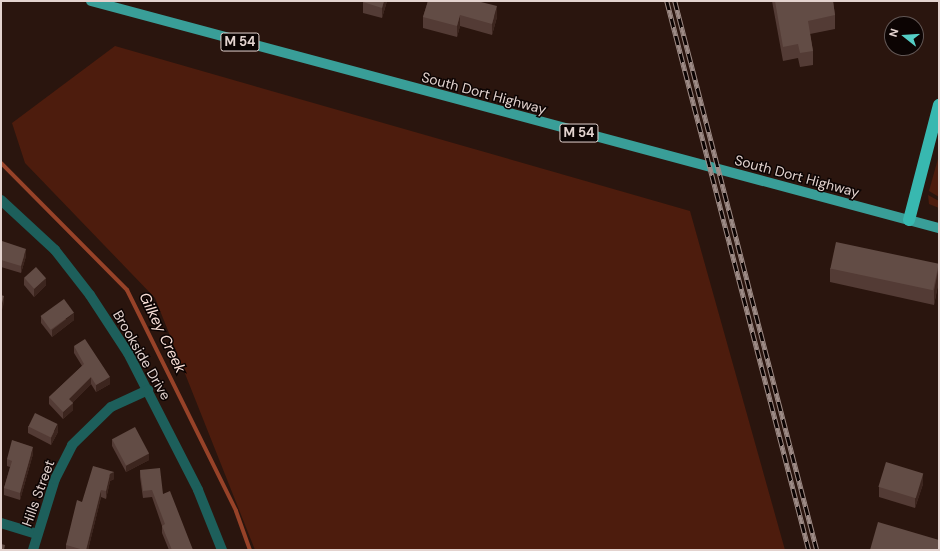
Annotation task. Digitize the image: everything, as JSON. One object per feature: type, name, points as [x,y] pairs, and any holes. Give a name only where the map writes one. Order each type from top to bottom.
[{"type":"highway","points":[[909,220],[939,105]]},
{"type":"main road","name":"South Dort Highway","points":[[91,1],[939,228]]},
{"type":"street","name":"Brookside Drive","points":[[1,200],[55,250],[90,295],[148,390],[198,490],[222,550]]},
{"type":"street","name":"Hills Street","points":[[32,550],[55,479],[72,444],[111,407],[148,390]]},
{"type":"street","points":[[1,523],[37,534]]},
{"type":"shaded area","points":[[115,46],[690,211],[785,550],[255,550],[155,298],[25,163],[12,123]]},
{"type":"shaded area","points":[[939,155],[939,197],[929,191]]},
{"type":"shaded area","points":[[928,195],[939,201],[939,208],[929,204]]},
{"type":"building","points":[[363,1],[384,1],[382,8]]},
{"type":"building","points":[[428,1],[477,1],[497,6],[492,24],[460,15],[457,26],[423,17]]},
{"type":"building","points":[[775,1],[833,1],[835,15],[808,21],[813,51],[800,53],[798,44],[783,47]]},
{"type":"building","points":[[2,241],[26,249],[21,266],[1,260]]},
{"type":"building","points":[[836,242],[939,264],[933,290],[830,268]]},
{"type":"building","points":[[36,267],[46,278],[34,289],[24,278]]},
{"type":"building","points":[[1,295],[4,296],[1,307]]},
{"type":"building","points":[[64,299],[74,313],[51,330],[41,316]]},
{"type":"building","points":[[85,339],[110,377],[96,385],[91,377],[69,399],[73,403],[63,412],[49,397],[84,364],[74,346]]},
{"type":"building","points":[[35,413],[57,424],[51,437],[28,426]]},
{"type":"building","points":[[135,427],[149,453],[126,466],[112,439]]},
{"type":"building","points":[[12,440],[33,447],[20,493],[4,488],[12,461],[7,459]]},
{"type":"building","points":[[886,462],[923,473],[916,498],[878,487]]},
{"type":"building","points":[[93,466],[114,472],[110,474],[106,491],[101,490],[86,550],[84,550],[66,545],[77,500],[82,502]]},
{"type":"building","points":[[160,468],[163,494],[170,491],[193,550],[172,550],[162,526],[165,524],[152,490],[143,491],[140,470]]},
{"type":"building","points":[[878,522],[939,540],[939,550],[870,550]]},
{"type":"building","points":[[1,544],[5,545],[4,550],[1,550]]},
{"type":"waterway","name":"Gilkey Creek","points":[[1,163],[127,290],[236,511],[250,550]]},
{"type":"railway","points":[[667,1],[809,550]]},
{"type":"railway","points":[[675,1],[817,550]]}]
